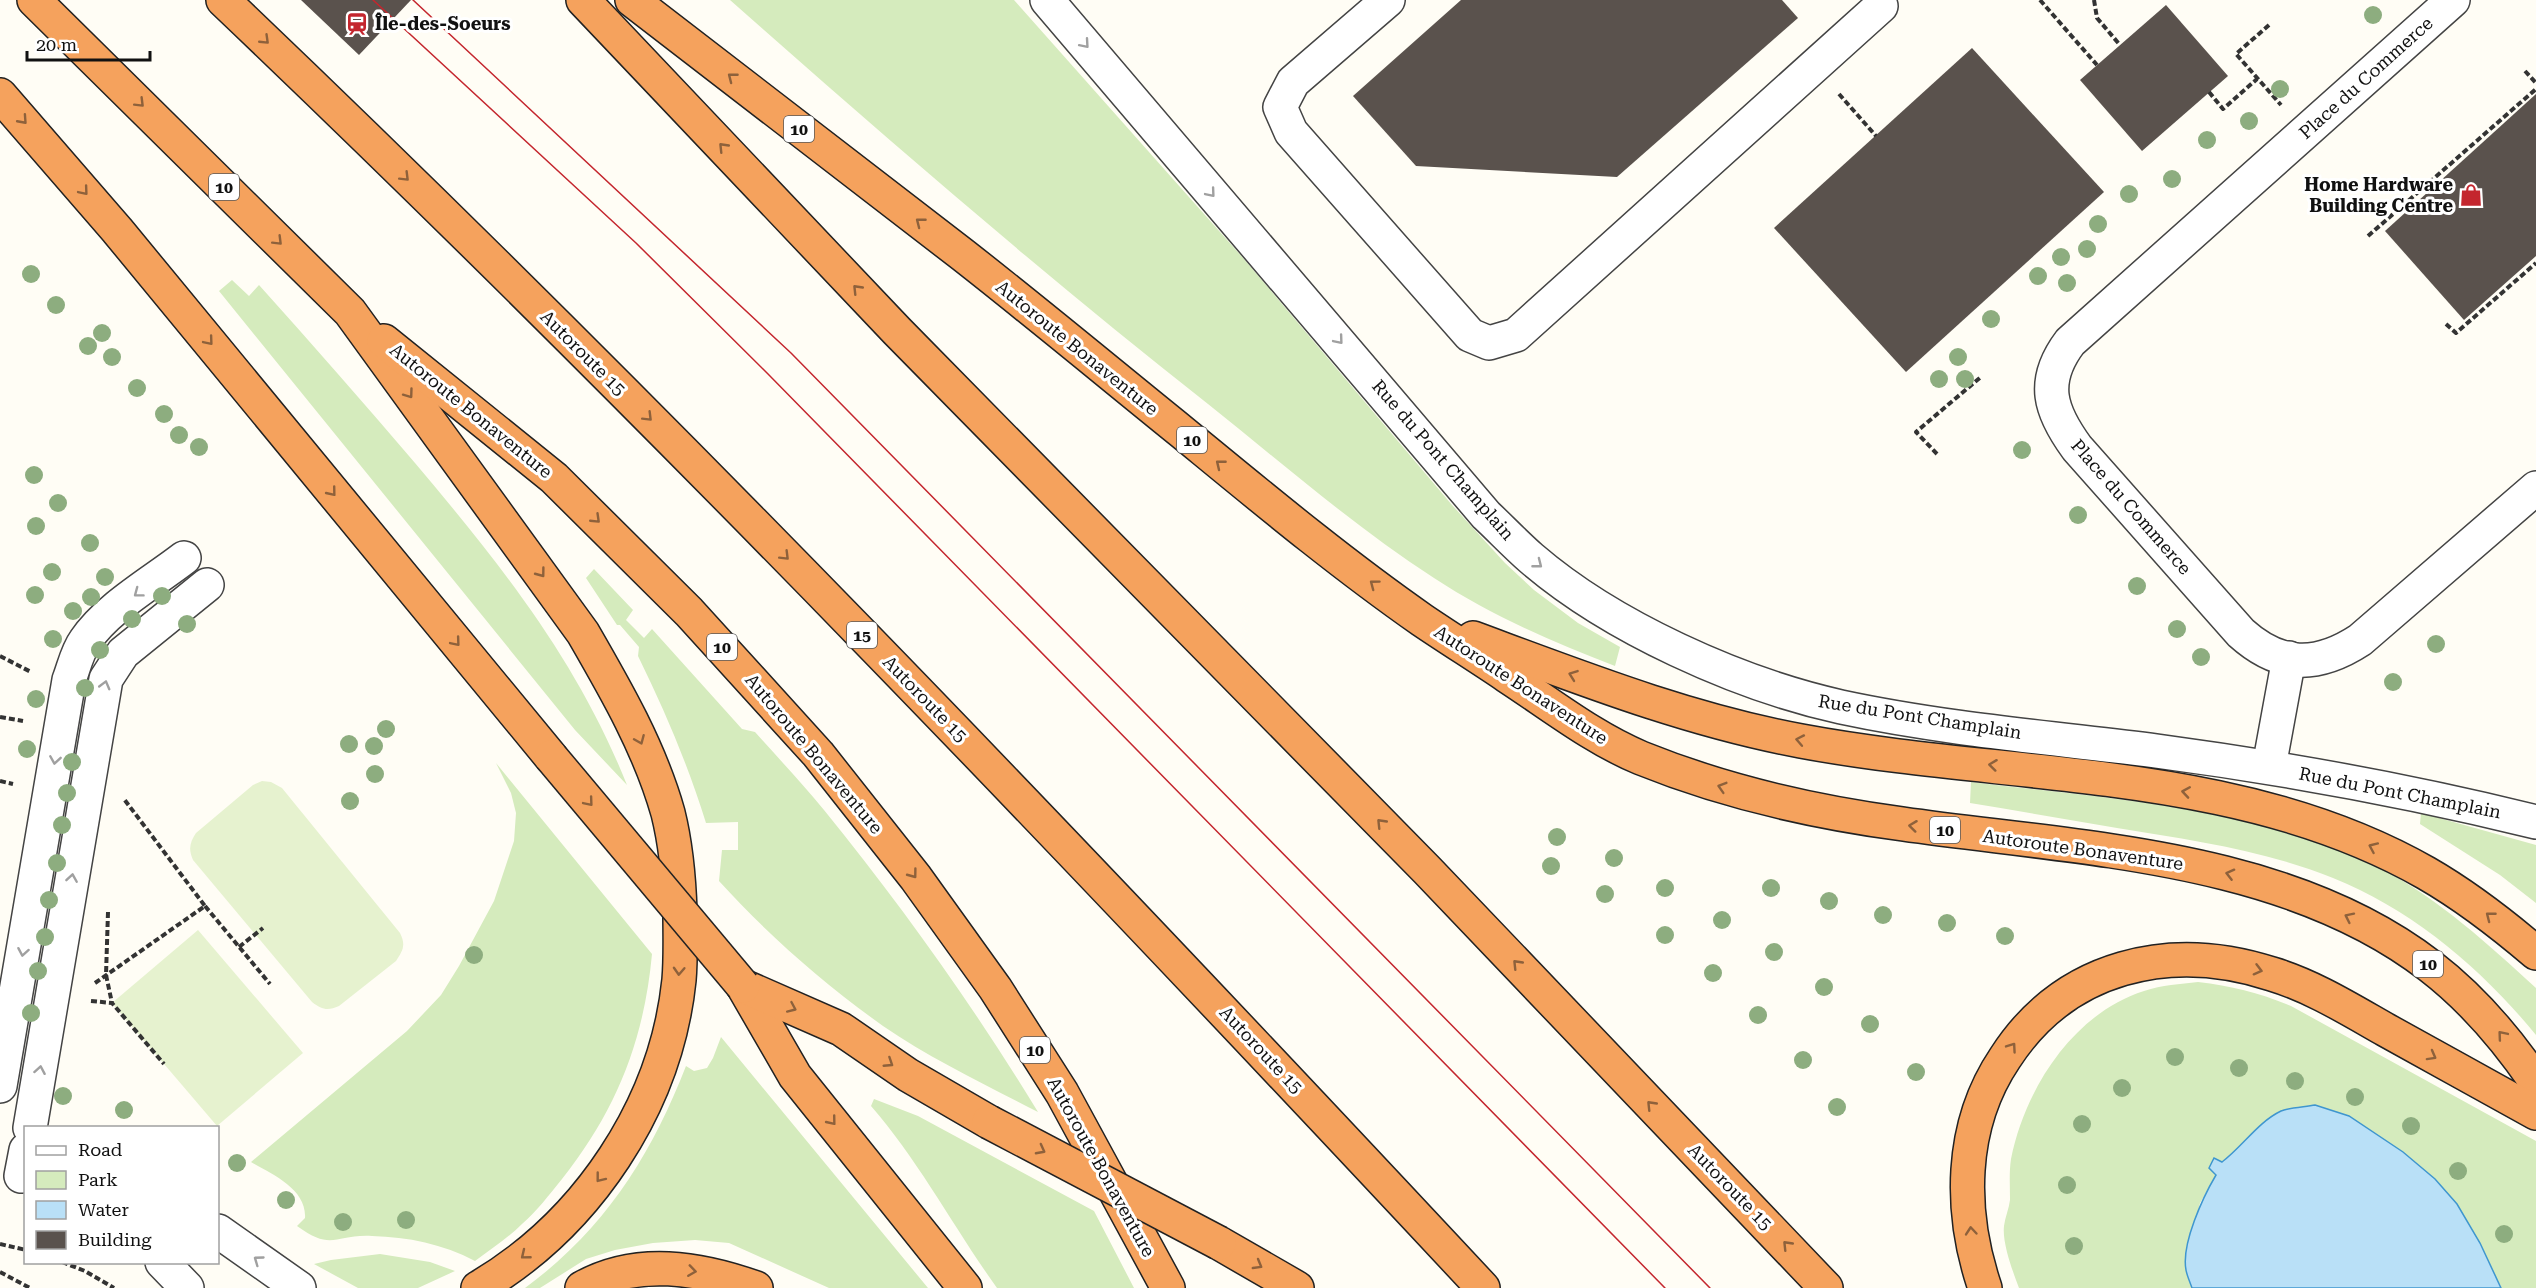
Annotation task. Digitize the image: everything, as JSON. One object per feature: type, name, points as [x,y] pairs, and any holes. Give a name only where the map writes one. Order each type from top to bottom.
[{"type":"highway","name":"10","points":[[34,0],[350,312]]},
{"type":"highway","name":"Autoroute 15","points":[[223,0],[334,106],[633,402],[889,662],[1124,906],[1483,1288]]},
{"type":"highway","name":"Autoroute 15","points":[[583,0],[897,331],[1402,844],[1827,1288]]},
{"type":"highway","name":"Autoroute Bonaventure","points":[[632,0],[966,258],[1264,499],[1421,619],[1611,744],[1705,782],[1754,796],[1847,815],[2198,866],[2244,878],[2328,907],[2396,942],[2431,966],[2488,1019],[2536,1082]]},
{"type":"highway","points":[[0,95],[132,248],[551,757],[743,986],[795,1076],[965,1288]]},
{"type":"highway","points":[[350,312],[583,633],[613,686],[654,771],[668,813],[676,854],[680,932],[679,980],[665,1044],[646,1101],[613,1160],[567,1216],[518,1261],[478,1288]]},
{"type":"highway","name":"Autoroute Bonaventure","points":[[350,312],[554,478],[689,612],[818,754],[910,869],[995,988],[1062,1093],[1168,1288]]},
{"type":"highway","points":[[1421,619],[1628,695],[1739,727],[1801,741],[1861,750],[2188,792],[2286,815],[2360,841],[2425,872],[2482,909],[2536,952]]},
{"type":"highway","points":[[1985,1288],[1972,1243],[1968,1196],[1968,1154],[1981,1101],[2016,1040],[2049,1007],[2077,987],[2123,967],[2147,962],[2200,960],[2248,967],[2296,983],[2328,997],[2536,1113]]},
{"type":"highway","points":[[743,986],[841,1029],[908,1075],[989,1122],[1219,1243],[1297,1288]]},
{"type":"highway","points":[[582,1288],[613,1275],[653,1268],[705,1273],[756,1288]]},
{"type":"street","name":"Rue du Pont Champlain","points":[[1047,0],[1486,515],[1530,558],[1598,606],[1662,641],[1723,668],[1801,696],[1839,706],[1998,731],[2269,767],[2481,808],[2536,822]]},
{"type":"street","points":[[1388,0],[1293,82],[1280,107],[1291,132],[1470,335],[1490,343],[1516,335],[1882,2]]},
{"type":"street","name":"Place du Commerce","points":[[2454,0],[2080,332],[2061,355],[2052,378],[2052,401],[2056,414],[2077,448],[2241,633],[2264,650],[2305,661],[2325,658],[2345,650],[2360,640],[2536,488]]},
{"type":"street","points":[[0,1086],[69,680],[84,643],[94,629],[106,617],[184,558]]},
{"type":"street","points":[[30,1126],[106,679],[123,652],[207,585]]},
{"type":"street","points":[[2269,767],[2289,658]]},
{"type":"street","points":[[219,1232],[299,1288]]},
{"type":"street","points":[[163,1264],[187,1288]]},
{"type":"path","points":[[2040,0],[2097,65]]},
{"type":"path","points":[[2094,0],[2097,18],[2120,45]]},
{"type":"path","points":[[2269,25],[2236,54],[2283,108]]},
{"type":"path","points":[[2525,71],[2536,84]]},
{"type":"path","points":[[2209,92],[2223,109],[2257,79]]},
{"type":"path","points":[[2368,236],[2536,89]]},
{"type":"path","points":[[1852,109],[1876,136]]},
{"type":"path","points":[[2446,324],[2456,333],[2536,263]]},
{"type":"path","points":[[1937,454],[1916,432],[1982,376]]},
{"type":"path","points":[[0,656],[36,675]]},
{"type":"path","points":[[118,791],[205,906],[270,984]]},
{"type":"path","points":[[89,987],[205,906]]},
{"type":"path","points":[[239,948],[262,928]]},
{"type":"path","points":[[82,1000],[112,1003],[164,1064]]},
{"type":"path","points":[[0,1244],[24,1250]]},
{"type":"path","points":[[65,1264],[85,1271],[114,1288]]},
{"type":"path","points":[[0,1272],[30,1288]]},
{"type":"green space","points":[[730,0],[1014,0],[1244,259],[1452,505],[1505,563],[1534,590],[1578,623],[1620,647],[1615,666],[1545,637],[1477,604],[1376,538],[1291,472],[1026,256]]},
{"type":"green space","points":[[232,280],[249,296],[259,285],[447,501],[507,577],[561,655],[585,696],[627,785],[575,730],[219,291]]},
{"type":"green space","points":[[594,569],[633,610],[626,620],[644,638],[652,629],[742,729],[755,732],[824,810],[936,958],[989,1034],[1038,1112],[939,1061],[883,1026],[797,958],[719,881],[722,850],[738,850],[738,822],[706,823],[675,738],[638,656],[639,647],[620,625],[617,625],[586,578]]},
{"type":"green space","points":[[496,763],[652,954],[642,1016],[624,1074],[598,1127],[543,1203],[505,1239],[475,1261],[425,1242],[399,1238],[359,1236],[327,1240],[319,1238],[297,1226],[305,1218],[304,1208],[294,1191],[278,1177],[251,1162],[407,1031],[441,995],[459,966],[494,901],[514,841],[516,813],[511,793]]},
{"type":"green space","points":[[262,781],[271,782],[282,788],[402,937],[403,947],[396,961],[335,1008],[325,1009],[312,1002],[191,856],[190,846],[196,833],[253,785]]},
{"type":"green space","points":[[1971,782],[2101,797],[2230,818],[2314,842],[2366,861],[2424,894],[2481,939],[2536,988],[2536,1035],[2493,987],[2444,944],[2391,907],[2333,878],[2280,860],[2226,847],[1970,803]]},
{"type":"green space","points":[[2421,813],[2536,845],[2536,903],[2500,875],[2420,824]]},
{"type":"green space","points":[[198,930],[303,1053],[217,1126],[112,1003]]},
{"type":"green space","points":[[2198,982],[2246,991],[2291,1006],[2536,1141],[2536,1288],[2501,1288],[2500,1284],[2257,1128],[2236,1151],[2222,1162],[2214,1158],[2216,1175],[2200,1203],[2185,1267],[2192,1288],[2019,1288],[2008,1257],[2004,1233],[2010,1200],[2010,1164],[2018,1132],[2041,1080],[2075,1035],[2096,1017],[2119,1002],[2151,989]]},
{"type":"green space","points":[[721,1037],[928,1288],[829,1288],[729,1243],[695,1240],[653,1243],[615,1250],[586,1259],[540,1288],[525,1288],[579,1242],[601,1216],[641,1160],[686,1066],[694,1071],[707,1068]]},
{"type":"green space","points":[[874,1099],[918,1116],[1094,1211],[1134,1288],[997,1288],[921,1172],[871,1106]]},
{"type":"green space","points":[[380,1254],[430,1262],[455,1271],[418,1288],[358,1288],[314,1264]]},
{"type":"water","points":[[2315,1105],[2349,1116],[2403,1152],[2435,1179],[2457,1204],[2480,1243],[2501,1288],[2192,1288],[2186,1270],[2187,1247],[2199,1208],[2216,1175],[2209,1168],[2214,1158],[2222,1162],[2265,1121],[2281,1111]]},
{"type":"building","name":"Île-des-Soeurs","points":[[301,0],[411,0],[359,55]]},
{"type":"building","points":[[1461,0],[1782,0],[1798,18],[1617,177],[1416,166],[1353,96]]},
{"type":"building","points":[[2166,5],[2228,76],[2142,151],[2080,80]]},
{"type":"building","points":[[1972,48],[2104,192],[1906,372],[1774,228]]},
{"type":"building","points":[[2536,94],[2536,256],[2464,320],[2385,231]]},
{"type":"tram line","points":[[373,0],[636,243],[769,375],[1665,1288]]},
{"type":"tram line","points":[[413,0],[791,353],[1710,1288]]},
{"type":"place","name":"Île-des-Soeurs","points":[[357,24]]},
{"type":"place","name":"Home Hardware Building Centre","points":[[2471,195]]}]
